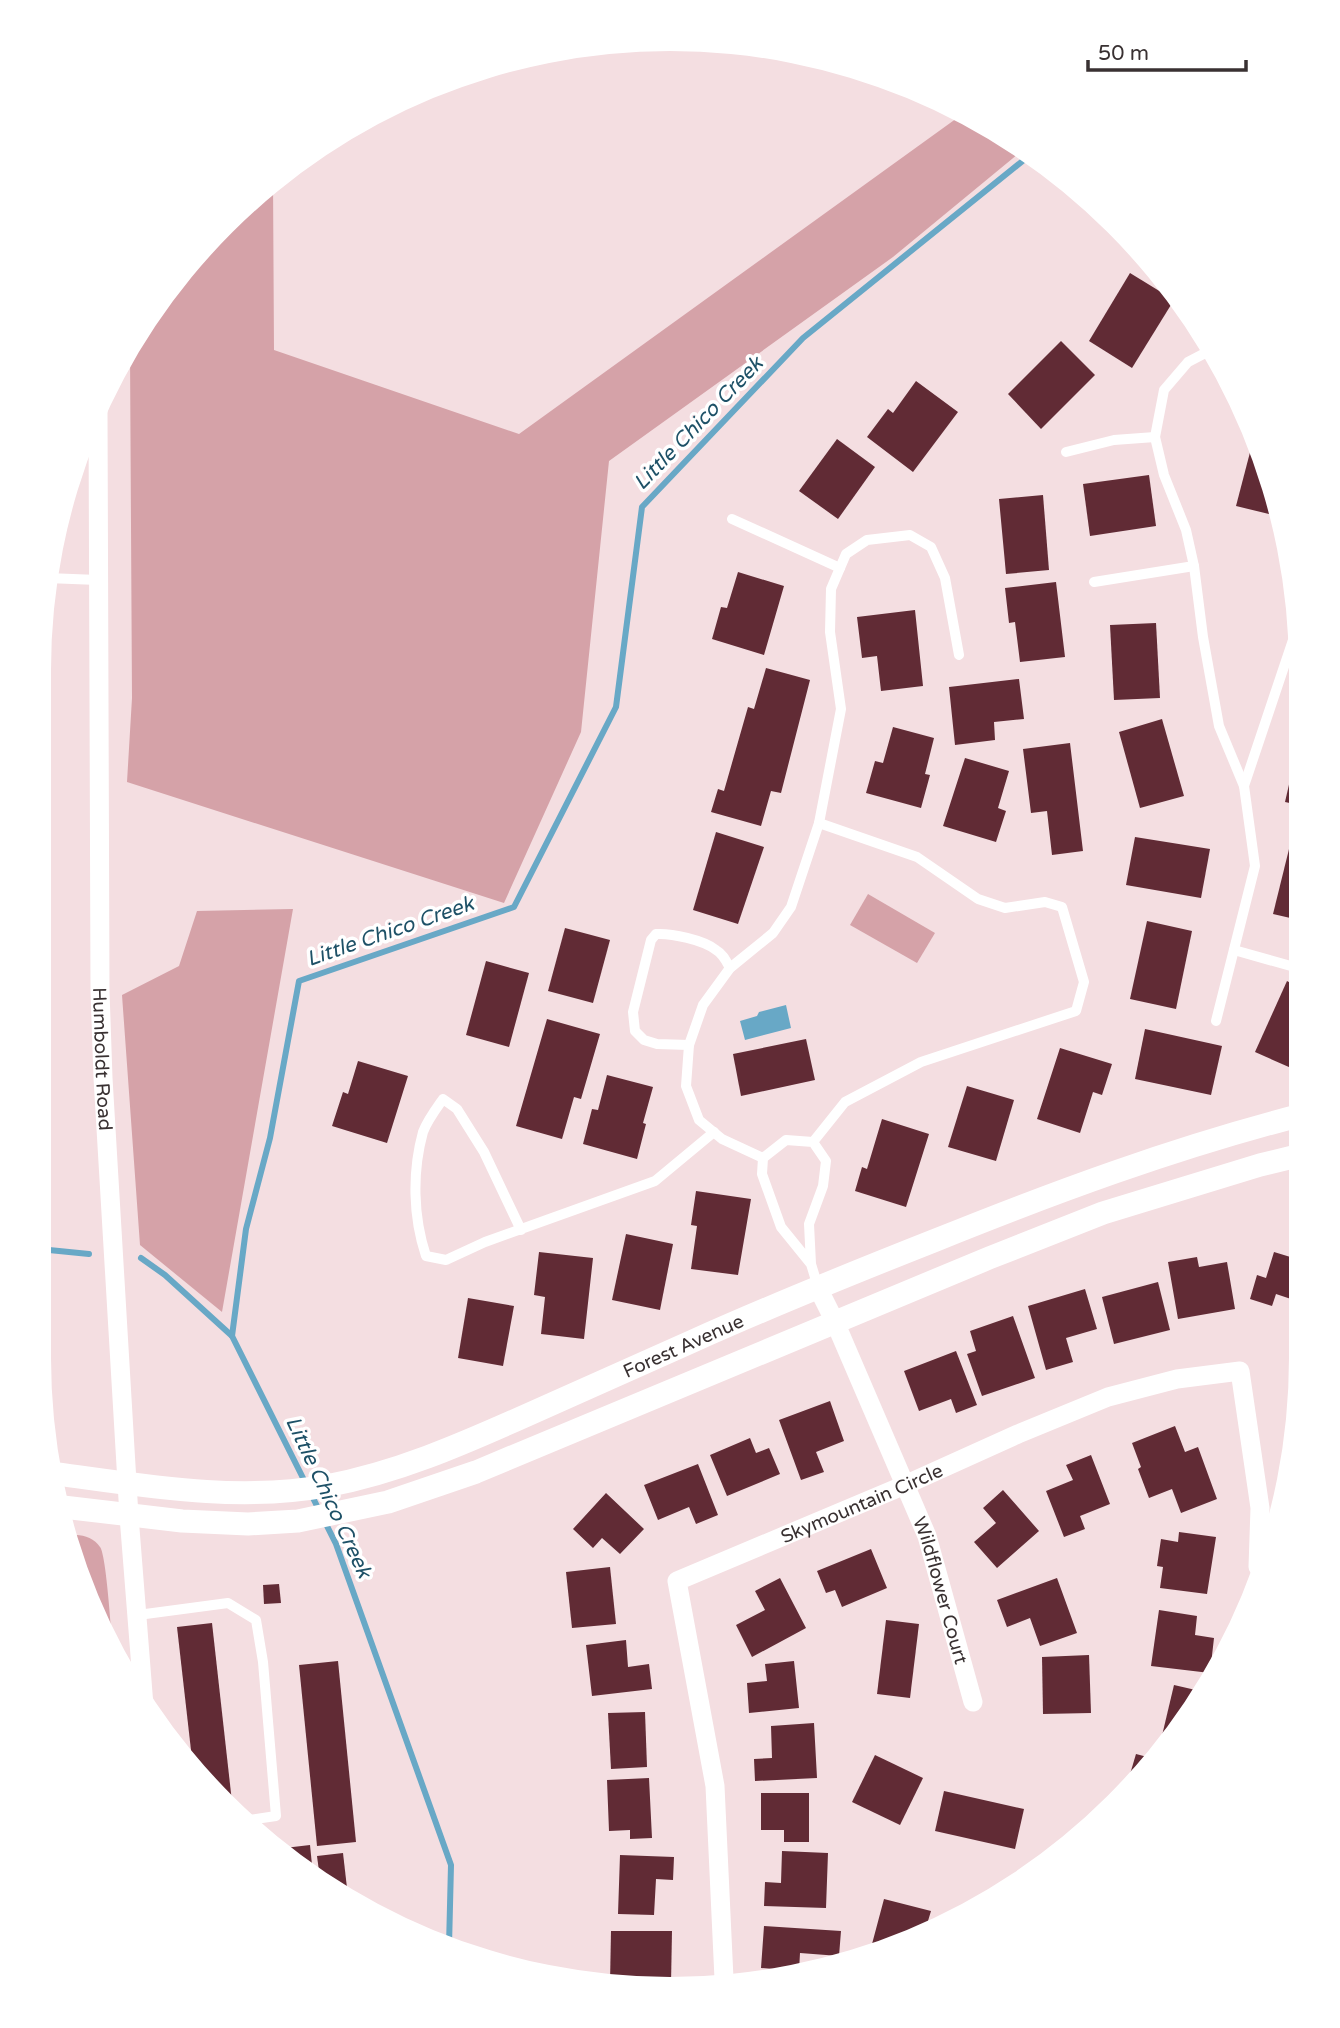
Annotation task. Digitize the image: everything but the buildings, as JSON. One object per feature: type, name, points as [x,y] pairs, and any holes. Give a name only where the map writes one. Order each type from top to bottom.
[{"type":"street","name":"Humboldt Road","points":[[94,443],[103,1078],[129,1516],[142,1682]]},
{"type":"street","name":"Forest Avenue","points":[[62,1475],[209,1492],[249,1494],[326,1486],[372,1476],[446,1451],[696,1339],[1083,1182],[1165,1154],[1289,1119]]},
{"type":"street","name":"Forest Avenue","points":[[70,1508],[182,1521],[234,1523],[298,1521],[388,1502],[475,1472],[1103,1213],[1289,1158]]},
{"type":"street","name":"Wildflower Court","points":[[818,1288],[927,1536],[973,1702]]},
{"type":"street","name":"Skymountain Circle","points":[[724,1975],[715,1786],[677,1581],[1108,1397],[1177,1379],[1240,1371],[1260,1508],[1259,1548]]},
{"type":"lane","points":[[1203,354],[1188,362],[1164,390],[1155,436],[1164,475],[1186,530],[1219,726],[1244,786],[1255,866],[1216,1021]]},
{"type":"lane","points":[[1066,452],[1114,440],[1155,436]]},
{"type":"lane","points":[[732,519],[840,568]]},
{"type":"lane","points":[[763,1158],[722,1139],[699,1120],[686,1086],[689,1045],[704,1005],[730,968],[773,933],[791,907],[819,822],[841,709],[830,632],[831,589],[846,554],[867,540],[909,535],[931,547],[945,578],[959,655]]},
{"type":"lane","points":[[1094,582],[1194,566]]},
{"type":"lane","points":[[58,578],[98,580]]},
{"type":"lane","points":[[1244,786],[1289,653]]},
{"type":"lane","points":[[813,1142],[845,1102],[921,1062],[1076,1011],[1084,982],[1062,907],[1045,902],[1005,908],[978,899],[917,858],[819,822]]},
{"type":"lane","points":[[689,1045],[657,1044],[644,1040],[635,1031],[633,1012],[651,940],[656,934],[665,933],[703,943],[722,954],[730,968]]},
{"type":"lane","points":[[1234,950],[1289,965]]},
{"type":"lane","points":[[521,1230],[484,1152],[457,1109],[443,1099],[424,1129],[415,1177],[418,1233],[426,1256],[446,1260],[485,1242],[521,1230],[655,1181],[713,1132]]},
{"type":"lane","points":[[811,1265],[781,1227],[762,1174],[763,1158],[786,1140],[813,1142]]},
{"type":"lane","points":[[813,1142],[826,1161],[823,1186],[810,1223],[811,1265],[818,1288]]},
{"type":"lane","points":[[138,1615],[228,1603],[256,1620],[263,1662],[276,1816],[256,1818]]},
{"type":"shaded area","points":[[954,120],[1016,156],[893,257],[609,461],[581,732],[504,903],[127,782],[132,698],[130,367],[155,326],[204,262],[262,204],[273,195],[274,350],[519,434]]},
{"type":"shaded area","points":[[868,894],[935,933],[917,963],[850,925]]},
{"type":"shaded area","points":[[293,909],[222,1312],[140,1245],[122,995],[179,966],[197,911]]},
{"type":"shaded area","points":[[77,1535],[93,1540],[100,1547],[110,1622]]},
{"type":"water","points":[[786,1005],[791,1028],[745,1040],[740,1021],[757,1016],[759,1012]]},
{"type":"waterway","name":"Little Chico Creek","points":[[306,1484],[232,1336],[246,1229],[270,1138],[299,981],[514,907],[616,707],[642,507],[803,338],[1022,161]]},
{"type":"waterway","points":[[51,1250],[89,1254]]},
{"type":"waterway","points":[[141,1258],[165,1275],[232,1336]]},
{"type":"waterway","name":"Little Chico Creek","points":[[311,1494],[336,1544],[451,1865],[449,1936]]}]
